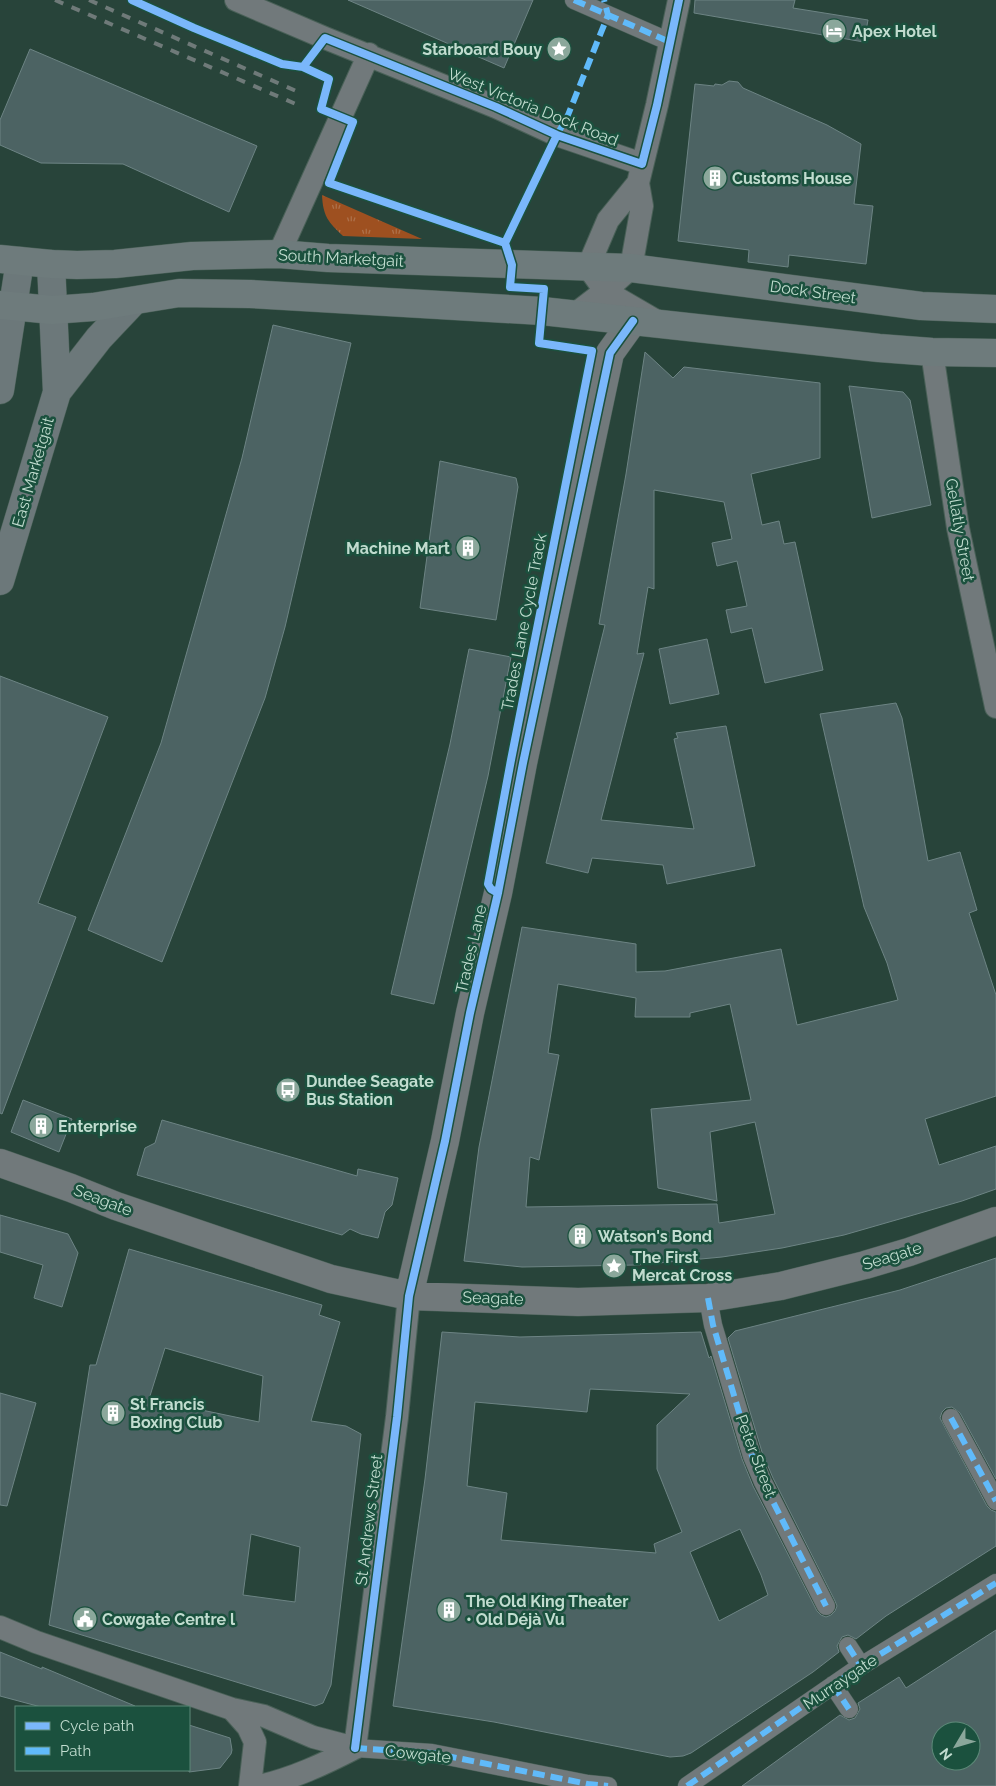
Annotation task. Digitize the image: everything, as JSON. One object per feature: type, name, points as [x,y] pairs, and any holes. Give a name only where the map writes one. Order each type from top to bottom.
[{"type":"highway","name":"South Marketgait","points":[[10,260],[51,264],[115,264],[192,256],[279,254],[328,258],[631,268]]},
{"type":"highway","name":"Dock Street","points":[[631,268],[921,306],[996,310]]},
{"type":"highway","points":[[7,306],[52,310],[93,307],[179,293],[250,294],[575,314],[932,352],[996,353]]},
{"type":"main road","points":[[0,390],[10,260]]},
{"type":"main road","name":"East Marketgait","points":[[0,581],[57,392],[51,264]]},
{"type":"main road","name":"East Marketgait","points":[[57,392],[99,338],[134,301]]},
{"type":"street","name":"West Victoria Dock Road","points":[[236,0],[496,107],[640,174]]},
{"type":"street","points":[[574,0],[670,42]]},
{"type":"street","points":[[575,314],[631,268],[642,206],[640,174],[679,0]]},
{"type":"street","points":[[279,254],[369,54]]},
{"type":"street","points":[[640,174],[608,220],[588,267],[605,291],[662,324]]},
{"type":"street","name":"Trades Lane","points":[[409,1296],[446,1141],[470,1012],[498,893],[525,753],[610,353],[632,321]]},
{"type":"street","name":"Gellatly Street","points":[[932,352],[958,528],[996,707]]},
{"type":"street","name":"Seagate","points":[[0,1163],[116,1206],[331,1279],[409,1296],[578,1302],[708,1298],[781,1286],[866,1265],[996,1222]]},
{"type":"street","name":"St Andrews Street","points":[[355,1748],[409,1296]]},
{"type":"street","name":"Peter Street","points":[[708,1298],[713,1325],[752,1456],[763,1482],[826,1606]]},
{"type":"street","points":[[951,1418],[996,1501]]},
{"type":"street","name":"Murraygate","points":[[687,1786],[861,1666],[996,1583]]},
{"type":"street","name":"Cowgate","points":[[0,1627],[36,1642],[232,1709],[264,1716],[313,1737],[355,1748],[432,1753],[588,1785],[608,1786]]},
{"type":"street","points":[[848,1646],[861,1666]]},
{"type":"street","points":[[833,1685],[850,1709]]},
{"type":"street","points":[[232,1709],[248,1727],[255,1742],[250,1786]]},
{"type":"street","points":[[260,1786],[286,1780],[322,1765],[355,1748]]},
{"type":"green space","points":[[322,195],[422,239],[343,236],[327,218]]},
{"type":"building","points":[[348,0],[533,0],[504,68]]},
{"type":"building","name":"Apex Hotel","points":[[695,0],[795,0],[793,8],[868,20],[864,42],[694,13]]},
{"type":"building","points":[[30,49],[257,146],[229,212],[123,164],[41,163],[0,145],[0,120]]},
{"type":"building","name":"Customs House","points":[[729,81],[738,82],[743,88],[827,125],[861,144],[854,204],[873,206],[866,264],[789,255],[788,267],[748,262],[749,250],[678,241],[695,84],[714,86],[715,84],[722,85]]},
{"type":"building","points":[[273,325],[351,343],[285,627],[265,698],[162,962],[88,930],[161,743],[242,458]]},
{"type":"building","points":[[645,352],[673,378],[684,367],[820,383],[820,458],[751,474],[762,525],[779,521],[784,544],[795,542],[823,670],[765,683],[752,628],[731,633],[726,610],[747,606],[737,561],[717,566],[712,543],[732,539],[724,502],[654,490],[654,589],[648,587],[637,654],[644,653],[601,820],[694,829],[674,739],[678,738],[676,733],[726,726],[755,866],[667,884],[663,865],[592,858],[588,873],[546,863],[605,625],[599,624],[626,474]]},
{"type":"building","points":[[849,386],[903,392],[910,400],[931,505],[872,518]]},
{"type":"building","name":"Machine Mart","points":[[440,461],[516,478],[518,487],[496,620],[420,608]]},
{"type":"building","points":[[707,639],[719,694],[670,704],[659,649]]},
{"type":"building","points":[[469,649],[511,657],[488,776],[434,1004],[391,994],[450,744]]},
{"type":"building","points":[[0,676],[108,717],[38,903],[76,917],[2,1114],[0,1113]]},
{"type":"building","points":[[896,703],[902,718],[928,861],[960,852],[977,910],[969,913],[996,995],[996,1096],[925,1119],[939,1165],[996,1146],[996,1189],[962,1201],[844,1235],[782,1248],[722,1257],[637,1265],[522,1267],[464,1261],[479,1147],[522,927],[636,944],[636,972],[665,971],[781,949],[797,1025],[898,1000],[887,963],[864,907],[820,714]],"holes":[[[558,984],[636,998],[635,1017],[690,1017],[690,1013],[730,1004],[751,1100],[651,1109],[658,1188],[717,1201],[710,1132],[755,1122],[775,1214],[719,1223],[717,1204],[526,1207],[530,1157],[539,1160],[559,1055],[548,1053]]]},
{"type":"building","name":"Enterprise","points":[[23,1100],[72,1119],[59,1152],[11,1132]]},
{"type":"building","points":[[162,1120],[357,1176],[358,1169],[398,1178],[392,1205],[385,1212],[378,1238],[350,1229],[342,1235],[137,1175],[145,1148],[155,1143]]},
{"type":"building","points":[[0,1215],[68,1234],[78,1253],[62,1307],[34,1298],[43,1265],[0,1252]]},
{"type":"building","points":[[129,1249],[322,1305],[319,1315],[340,1322],[311,1421],[346,1426],[361,1434],[331,1685],[323,1703],[315,1706],[49,1625],[90,1365],[96,1365]],"holes":[[[165,1348],[263,1376],[259,1422],[149,1399]],[[251,1534],[300,1547],[295,1602],[243,1595]]]},
{"type":"building","points":[[996,1258],[996,1479],[960,1413],[952,1407],[946,1408],[940,1418],[987,1506],[996,1512],[996,1546],[886,1616],[856,1639],[848,1635],[842,1637],[837,1646],[839,1652],[813,1672],[691,1753],[683,1756],[670,1757],[494,1722],[393,1706],[425,1479],[442,1332],[520,1337],[701,1332],[709,1358],[711,1356],[742,1459],[753,1486],[817,1611],[826,1617],[835,1611],[837,1606],[762,1452],[728,1338],[735,1331],[900,1290]],"holes":[[[590,1389],[690,1394],[657,1425],[657,1469],[682,1532],[654,1544],[656,1553],[501,1540],[507,1493],[467,1486],[475,1402],[587,1412]],[[740,1529],[768,1595],[719,1621],[690,1552]]]},
{"type":"building","points":[[0,1393],[36,1403],[7,1506],[0,1505]]},
{"type":"building","points":[[996,1630],[996,1786],[742,1786],[840,1715],[849,1720],[855,1718],[860,1709],[858,1703],[899,1677],[906,1688]]},
{"type":"building","points":[[0,1652],[42,1669],[42,1667],[135,1706],[37,1706],[0,1696]]},
{"type":"building","points":[[190,1725],[230,1738],[231,1754],[220,1768],[189,1772]]},
{"type":"railway","points":[[55,0],[298,105]]},
{"type":"railway","points":[[89,0],[303,94]]},
{"type":"marked path","points":[[574,0],[670,42]]},
{"type":"marked path","points":[[557,135],[568,115],[608,15],[604,0]]},
{"type":"marked path","points":[[708,1298],[713,1325],[752,1456],[763,1482],[826,1606]]},
{"type":"marked path","points":[[951,1418],[996,1501]]},
{"type":"marked path","points":[[687,1786],[861,1666],[996,1583]]},
{"type":"marked path","points":[[848,1646],[861,1666]]},
{"type":"marked path","points":[[833,1685],[849,1709]]},
{"type":"marked path","points":[[355,1748],[432,1753],[588,1784],[608,1786]]},
{"type":"cycle path","points":[[132,0],[282,64],[303,67],[325,38],[496,107],[557,135],[642,164],[657,105],[679,0]]},
{"type":"cycle path","points":[[303,67],[329,79],[321,109],[353,122],[329,183],[505,243]]},
{"type":"cycle path","name":"Trades Lane Cycle Track","points":[[498,893],[491,889],[488,884],[592,351],[539,343],[544,289],[510,287],[512,265],[505,243],[557,135]]},
{"type":"cycle path","points":[[355,1748],[397,1417],[409,1296],[445,1141],[470,1013],[498,893],[523,763],[610,353],[633,321]]},
{"type":"place","name":"Apex Hotel","points":[[834,31]]},
{"type":"place","name":"Starboard Bouy","points":[[559,49]]},
{"type":"place","name":"Customs House","points":[[715,178]]},
{"type":"place","name":"Machine Mart","points":[[468,548]]},
{"type":"place","name":"Dundee Seagate Bus Station","points":[[288,1090]]},
{"type":"place","name":"Enterprise","points":[[41,1126]]},
{"type":"place","name":"Watson's Bond","points":[[580,1236]]},
{"type":"place","name":"The First Mercat Cross","points":[[614,1266]]},
{"type":"place","name":"St Francis Boxing Club","points":[[113,1413]]},
{"type":"place","name":"The Old King Theater • Old Déjà Vu","points":[[449,1610]]},
{"type":"place","name":"Cowgate Centre l","points":[[85,1619]]}]
